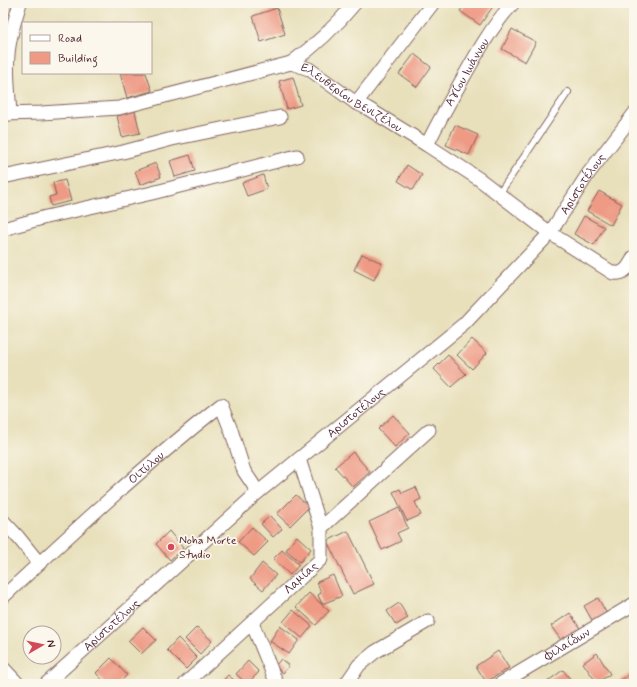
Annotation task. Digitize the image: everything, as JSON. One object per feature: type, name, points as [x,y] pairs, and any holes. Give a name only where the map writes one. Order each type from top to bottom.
[{"type":"street","points":[[7,114],[8,54],[14,21],[20,3]]},
{"type":"street","points":[[291,63],[310,50],[344,17],[355,3]]},
{"type":"street","points":[[356,103],[433,3]]},
{"type":"street","name":"Αγίου Ιωάννου","points":[[427,145],[436,126],[485,39],[502,14],[513,3]]},
{"type":"street","name":"Ελ.ευθερίου Βενιζέλου","points":[[7,114],[120,108],[291,63],[309,69],[356,103],[367,108],[427,145],[499,194],[550,233],[613,273],[619,274],[624,272],[633,260]]},
{"type":"street","name":"Αριστοτέλους","points":[[46,684],[258,492],[464,324],[550,233],[588,174],[634,114]]},
{"type":"street","points":[[3,177],[280,117]]},
{"type":"street","points":[[3,229],[46,217],[152,193],[297,156]]},
{"type":"street","name":"Οιτύλου","points":[[3,597],[76,528],[174,442],[221,404],[244,471],[258,492]]},
{"type":"street","points":[[321,528],[429,430]]},
{"type":"street","name":"Λαμίας","points":[[185,684],[321,559],[321,528],[299,459]]},
{"type":"street","points":[[3,521],[39,563]]},
{"type":"street","name":"Φιλαίδων","points":[[500,684],[634,604]]},
{"type":"street","points":[[346,684],[359,665],[374,652],[428,621]]},
{"type":"street","points":[[252,622],[277,684]]},
{"type":"street","points":[[3,668],[18,684]]},
{"type":"lane","points":[[499,194],[568,92]]},
{"type":"building","points":[[466,3],[491,3],[494,5],[480,25],[460,11]]},
{"type":"building","points":[[277,8],[285,34],[261,42],[253,16]]},
{"type":"building","points":[[512,29],[536,42],[525,62],[502,49]]},
{"type":"building","points":[[414,54],[431,67],[417,87],[399,74]]},
{"type":"building","points":[[120,74],[146,74],[152,91],[127,98]]},
{"type":"building","points":[[293,77],[301,105],[287,109],[279,81]]},
{"type":"building","points":[[135,111],[140,133],[122,137],[117,116]]},
{"type":"building","points":[[455,125],[478,135],[469,155],[446,145]]},
{"type":"building","points":[[190,155],[195,171],[175,177],[170,161]]},
{"type":"building","points":[[156,163],[161,177],[140,185],[135,171]]},
{"type":"building","points":[[407,165],[422,175],[413,190],[398,181]]},
{"type":"building","points":[[263,175],[267,189],[247,196],[242,183]]},
{"type":"building","points":[[65,180],[71,201],[51,206],[49,197],[56,195],[53,183]]},
{"type":"building","points":[[599,191],[622,204],[611,225],[587,211]]},
{"type":"building","points":[[584,216],[604,227],[594,245],[574,234]]},
{"type":"building","points":[[362,254],[382,263],[374,280],[354,270]]},
{"type":"building","points":[[472,339],[487,353],[472,369],[457,355]]},
{"type":"building","points":[[448,355],[466,374],[451,387],[434,369]]},
{"type":"building","points":[[393,415],[410,433],[395,447],[378,429]]},
{"type":"building","points":[[353,452],[370,472],[353,487],[335,467]]},
{"type":"building","points":[[416,487],[421,499],[415,502],[421,515],[407,521],[393,492],[400,489],[402,493]]},
{"type":"building","points":[[296,495],[309,507],[290,526],[277,514]]},
{"type":"building","points":[[399,508],[408,528],[397,533],[401,541],[382,550],[369,522]]},
{"type":"building","points":[[270,516],[282,529],[273,537],[261,524]]},
{"type":"building","points":[[252,527],[268,542],[254,556],[238,542]]},
{"type":"building","points":[[169,531],[183,548],[170,560],[156,544]]},
{"type":"building","points":[[348,531],[374,584],[353,594],[327,541]]},
{"type":"building","points":[[297,536],[311,549],[300,562],[286,550]]},
{"type":"building","points":[[282,550],[299,565],[290,575],[273,559]]},
{"type":"building","points":[[262,563],[276,575],[263,590],[250,579]]},
{"type":"building","points":[[333,575],[342,596],[322,604],[318,595],[321,593],[317,582]]},
{"type":"building","points":[[309,593],[329,611],[316,625],[296,607]]},
{"type":"building","points":[[598,598],[607,614],[593,622],[584,606]]},
{"type":"building","points":[[399,603],[408,618],[396,625],[387,611]]},
{"type":"building","points":[[293,610],[312,626],[302,638],[283,622]]},
{"type":"building","points":[[570,613],[581,630],[563,643],[551,626]]},
{"type":"building","points":[[280,626],[299,640],[289,654],[270,641]]},
{"type":"building","points":[[143,627],[156,640],[141,654],[128,641]]},
{"type":"building","points":[[197,627],[212,641],[200,654],[185,639]]},
{"type":"building","points":[[178,638],[197,658],[186,669],[167,650]]},
{"type":"building","points":[[498,651],[509,668],[486,682],[476,666]]},
{"type":"building","points":[[597,653],[610,674],[597,683],[583,663]]},
{"type":"building","points":[[111,658],[127,675],[118,684],[106,684],[96,673]]},
{"type":"building","points":[[281,659],[289,666],[283,673],[275,666]]},
{"type":"building","points":[[248,661],[259,672],[247,684],[236,674]]},
{"type":"building","points":[[563,670],[574,684],[551,684],[548,681]]},
{"type":"building","points":[[634,671],[634,682],[632,684],[615,684]]},
{"type":"building","points":[[228,675],[239,684],[220,684]]},
{"type":"place","name":"Noha Morte Studio","points":[[171,547]]}]
